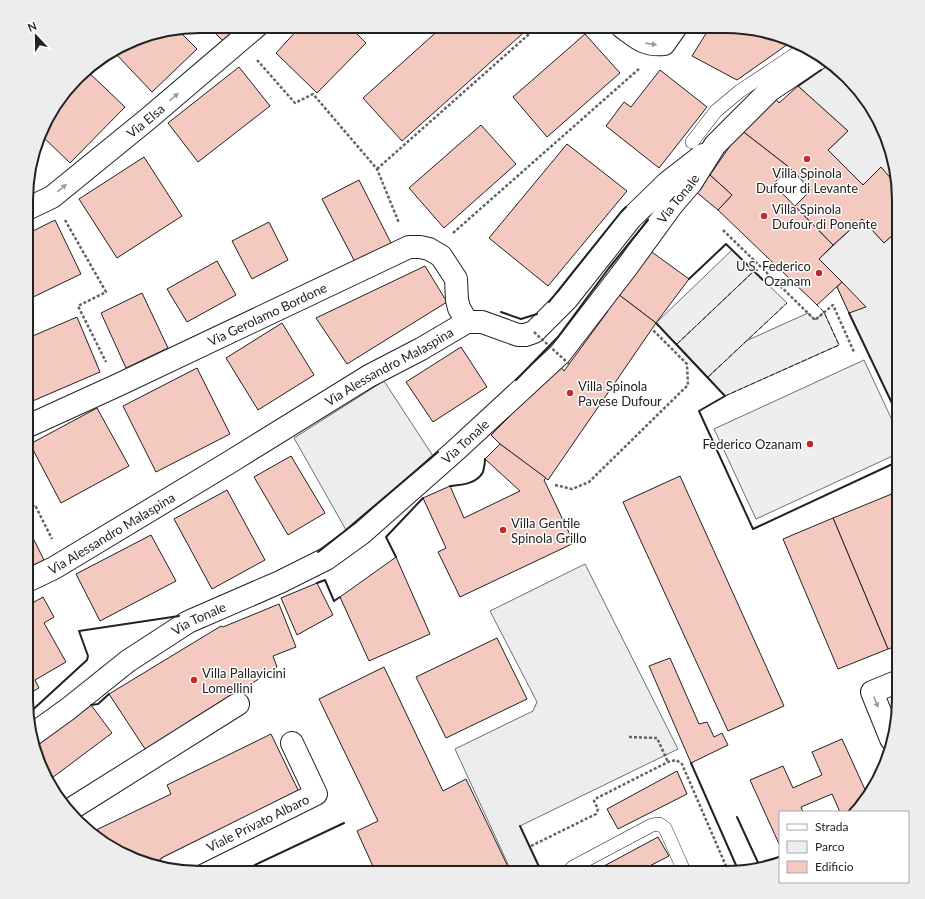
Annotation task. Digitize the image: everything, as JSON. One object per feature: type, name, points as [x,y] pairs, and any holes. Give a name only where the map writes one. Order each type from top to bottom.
[{"type":"street","name":"Via Elsa","points":[[33,206],[52,197],[250,33]]},
{"type":"street","points":[[630,33],[643,42],[654,45],[670,36]]},
{"type":"street","name":"Via Tonale","points":[[36,731],[68,709],[128,661],[188,622],[280,582],[326,559],[362,533],[456,450],[560,354],[691,183],[715,145],[770,90],[815,59]]},
{"type":"street","points":[[534,332],[567,299],[631,218],[667,183],[715,145]]},
{"type":"street","points":[[409,247],[429,249],[441,256],[456,279],[459,308],[467,322]]},
{"type":"street","name":"Via Gerolamo Bordone","points":[[33,424],[409,247]]},
{"type":"street","name":"Via Alessandro Malaspina","points":[[33,578],[54,568],[369,376],[467,322],[482,322],[518,335],[525,335],[534,332]]},
{"type":"street","points":[[889,733],[872,692],[892,684]]},
{"type":"street","points":[[73,808],[238,704]]},
{"type":"street","name":"Viale Privato Albaro","points":[[174,864],[316,794],[292,743]]},
{"type":"lane","points":[[692,142],[716,111],[740,91],[800,51]]},
{"type":"lane","points":[[574,866],[652,825],[659,824],[665,828],[682,866]]},
{"type":"path","points":[[377,169],[530,33]]},
{"type":"path","points":[[441,256],[447,238],[651,58],[670,36]]},
{"type":"path","points":[[241,41],[295,103],[313,94],[377,169],[409,247]]},
{"type":"path","points":[[52,197],[106,292],[78,306],[118,385]]},
{"type":"path","points":[[723,230],[816,320],[833,305],[854,352]]},
{"type":"path","points":[[769,286],[776,280]]},
{"type":"path","points":[[555,485],[572,488],[589,482],[688,385],[687,364],[652,329]]},
{"type":"path","points":[[534,332],[569,364]]},
{"type":"path","points":[[33,506],[35,505],[60,556],[50,562],[54,568]]},
{"type":"path","points":[[629,736],[657,738],[668,762]]},
{"type":"path","points":[[531,846],[596,814],[598,809],[594,803],[595,799],[668,762],[676,760],[682,764],[726,866]]},
{"type":"green space","points":[[826,66],[835,74],[858,98],[870,116],[883,146],[891,179],[881,168],[863,185],[828,150],[848,131],[798,86]]},
{"type":"green space","points":[[862,219],[884,243],[892,236],[892,403],[837,287],[842,282],[819,259]]},
{"type":"green space","points":[[732,250],[754,271],[677,344],[656,323]]},
{"type":"green space","points":[[824,312],[839,345],[725,396],[708,377],[746,341],[808,313],[815,320]]},
{"type":"green space","name":"Federico Ozanam","points":[[864,360],[892,420],[892,456],[756,519],[714,429]]},
{"type":"shaded area","points":[[754,271],[787,303],[708,377],[677,344]]},
{"type":"shaded area","points":[[384,381],[433,456],[346,530],[294,438]]},
{"type":"shaded area","points":[[585,564],[678,749],[520,826],[539,866],[509,866],[455,749],[533,711],[537,702],[490,611]]},
{"type":"building","points":[[215,33],[232,33],[223,41]]},
{"type":"building","points":[[295,33],[356,33],[366,43],[317,93],[276,53]]},
{"type":"building","points":[[435,33],[523,33],[402,141],[363,98]]},
{"type":"building","points":[[706,33],[747,34],[787,45],[737,80],[692,56]]},
{"type":"building","points":[[182,34],[197,49],[152,92],[117,55],[146,42]]},
{"type":"building","points":[[585,34],[620,73],[547,137],[513,97]]},
{"type":"building","points":[[239,67],[270,106],[198,162],[168,123]]},
{"type":"building","points":[[660,70],[707,107],[659,168],[606,126],[624,102],[631,107]]},
{"type":"building","points":[[90,74],[125,107],[70,163],[45,139],[55,116],[67,98]]},
{"type":"building","name":"Villa Spinola Dufour di Levante","points":[[798,86],[848,131],[828,150],[863,185],[881,167],[891,179],[892,236],[884,243],[862,219],[833,245],[795,206],[811,190],[790,168],[741,130],[775,98],[779,103]]},
{"type":"building","points":[[481,125],[516,164],[444,228],[409,188]]},
{"type":"building","name":"Villa Spinola Dufour di Ponente","points":[[741,130],[790,168],[773,184],[833,245],[819,259],[842,282],[817,305],[718,210],[732,195],[710,175]]},
{"type":"building","points":[[567,144],[627,191],[548,286],[489,238]]},
{"type":"building","points":[[144,157],[182,216],[117,258],[79,199]]},
{"type":"building","points":[[710,175],[732,195],[718,210],[695,191]]},
{"type":"building","points":[[359,180],[391,243],[355,262],[322,199]]},
{"type":"building","points":[[55,220],[81,274],[33,297],[33,231]]},
{"type":"building","points":[[269,222],[288,260],[252,279],[232,241]]},
{"type":"building","points":[[649,250],[689,279],[656,323],[618,294]]},
{"type":"building","points":[[217,261],[236,295],[187,322],[167,289]]},
{"type":"building","points":[[425,266],[447,302],[347,364],[316,318]]},
{"type":"building","points":[[842,282],[866,307],[849,313],[837,287]]},
{"type":"building","points":[[142,293],[168,348],[126,368],[101,313]]},
{"type":"building","name":"Villa Spinola Pavese Dufour","points":[[618,294],[656,323],[548,480],[500,444],[491,435],[560,366],[564,371],[608,311],[606,310]]},
{"type":"building","points":[[77,317],[100,372],[33,401],[33,336]]},
{"type":"building","points":[[282,323],[314,375],[258,410],[226,358]]},
{"type":"building","points":[[461,347],[487,387],[433,422],[406,382]]},
{"type":"building","points":[[197,368],[230,434],[156,472],[123,406]]},
{"type":"building","points":[[97,408],[129,466],[61,503],[33,450],[33,442]]},
{"type":"building","name":"Villa Gentile Spinola Grillo","points":[[500,444],[546,478],[544,480],[574,543],[460,597],[438,552],[446,548],[423,498],[450,486],[464,518],[520,491],[485,459]]},
{"type":"building","points":[[291,456],[325,513],[288,535],[254,477]]},
{"type":"building","points":[[680,476],[784,706],[728,731],[623,502]]},
{"type":"building","points":[[227,490],[265,560],[212,589],[174,519]]},
{"type":"building","points":[[892,494],[892,648],[888,649],[833,518]]},
{"type":"building","points":[[833,518],[888,649],[838,669],[783,539]]},
{"type":"building","points":[[151,535],[176,581],[100,621],[76,574]]},
{"type":"building","points":[[33,538],[44,560],[33,565]]},
{"type":"building","points":[[396,557],[430,634],[369,661],[340,597]]},
{"type":"building","points":[[317,583],[333,615],[297,635],[281,598]]},
{"type":"building","points":[[43,597],[54,617],[44,623],[66,662],[35,680],[39,688],[33,691],[33,603]]},
{"type":"building","name":"Villa Pallavicini Lomellini","points":[[279,604],[296,647],[273,656],[277,667],[147,752],[109,694],[221,626],[223,627]]},
{"type":"building","points":[[497,638],[527,699],[446,738],[416,677]]},
{"type":"building","points":[[670,658],[699,724],[707,722],[714,737],[722,733],[728,745],[691,763],[649,666]]},
{"type":"building","points":[[384,667],[443,791],[466,779],[508,866],[373,866],[357,831],[378,821],[319,699]]},
{"type":"building","points":[[91,705],[112,733],[52,778],[39,744]]},
{"type":"building","points":[[271,734],[300,794],[161,861],[126,849],[96,830],[171,794],[167,785]]},
{"type":"building","points":[[842,739],[865,790],[849,811],[840,811],[832,794],[801,807],[803,811],[779,811],[779,844],[750,780],[783,766],[793,788],[822,775],[812,752]]},
{"type":"building","points":[[677,771],[687,794],[618,829],[607,809]]},
{"type":"building","points":[[658,837],[669,856],[650,866],[604,866]]},
{"type":"fence","points":[[677,344],[754,271]]},
{"type":"fence","points":[[708,377],[787,303]]},
{"type":"fence","points":[[725,396],[839,345],[824,312],[817,305]]},
{"type":"wall","points":[[798,86],[821,70]]},
{"type":"wall","points":[[549,302],[626,207]]},
{"type":"wall","points":[[516,380],[558,337],[609,268],[648,220]]},
{"type":"wall","points":[[689,279],[726,244],[763,280]]},
{"type":"wall","points":[[501,312],[521,319],[537,314]]},
{"type":"wall","points":[[849,313],[892,403]]},
{"type":"wall","points":[[656,323],[725,396],[699,411],[753,529],[892,464]]},
{"type":"wall","points":[[318,552],[438,452]]},
{"type":"wall","points":[[450,486],[468,483],[477,479],[483,472],[485,459]]},
{"type":"wall","points":[[396,557],[386,537],[423,498]]},
{"type":"wall","points":[[317,583],[325,580],[334,601],[340,597]]},
{"type":"wall","points":[[33,710],[87,660],[88,656],[79,631],[179,616]]},
{"type":"wall","points":[[91,705],[98,704],[109,694]]},
{"type":"wall","points":[[691,763],[736,866]]},
{"type":"wall","points":[[737,817],[758,863]]},
{"type":"wall","points":[[253,866],[344,823]]},
{"type":"wall","points":[[520,826],[539,866]]},
{"type":"place","name":"Villa Spinola Dufour di Levante","points":[[807,159]]},
{"type":"place","name":"Villa Spinola Dufour di Ponente","points":[[764,216]]},
{"type":"place","name":"U.S. Federico Ozanam","points":[[819,273]]},
{"type":"place","name":"Villa Spinola Pavese Dufour","points":[[570,393]]},
{"type":"place","name":"Federico Ozanam","points":[[810,444]]},
{"type":"place","name":"Villa Gentile Spinola Grillo","points":[[503,530]]},
{"type":"place","name":"Villa Pallavicini Lomellini","points":[[194,680]]}]
